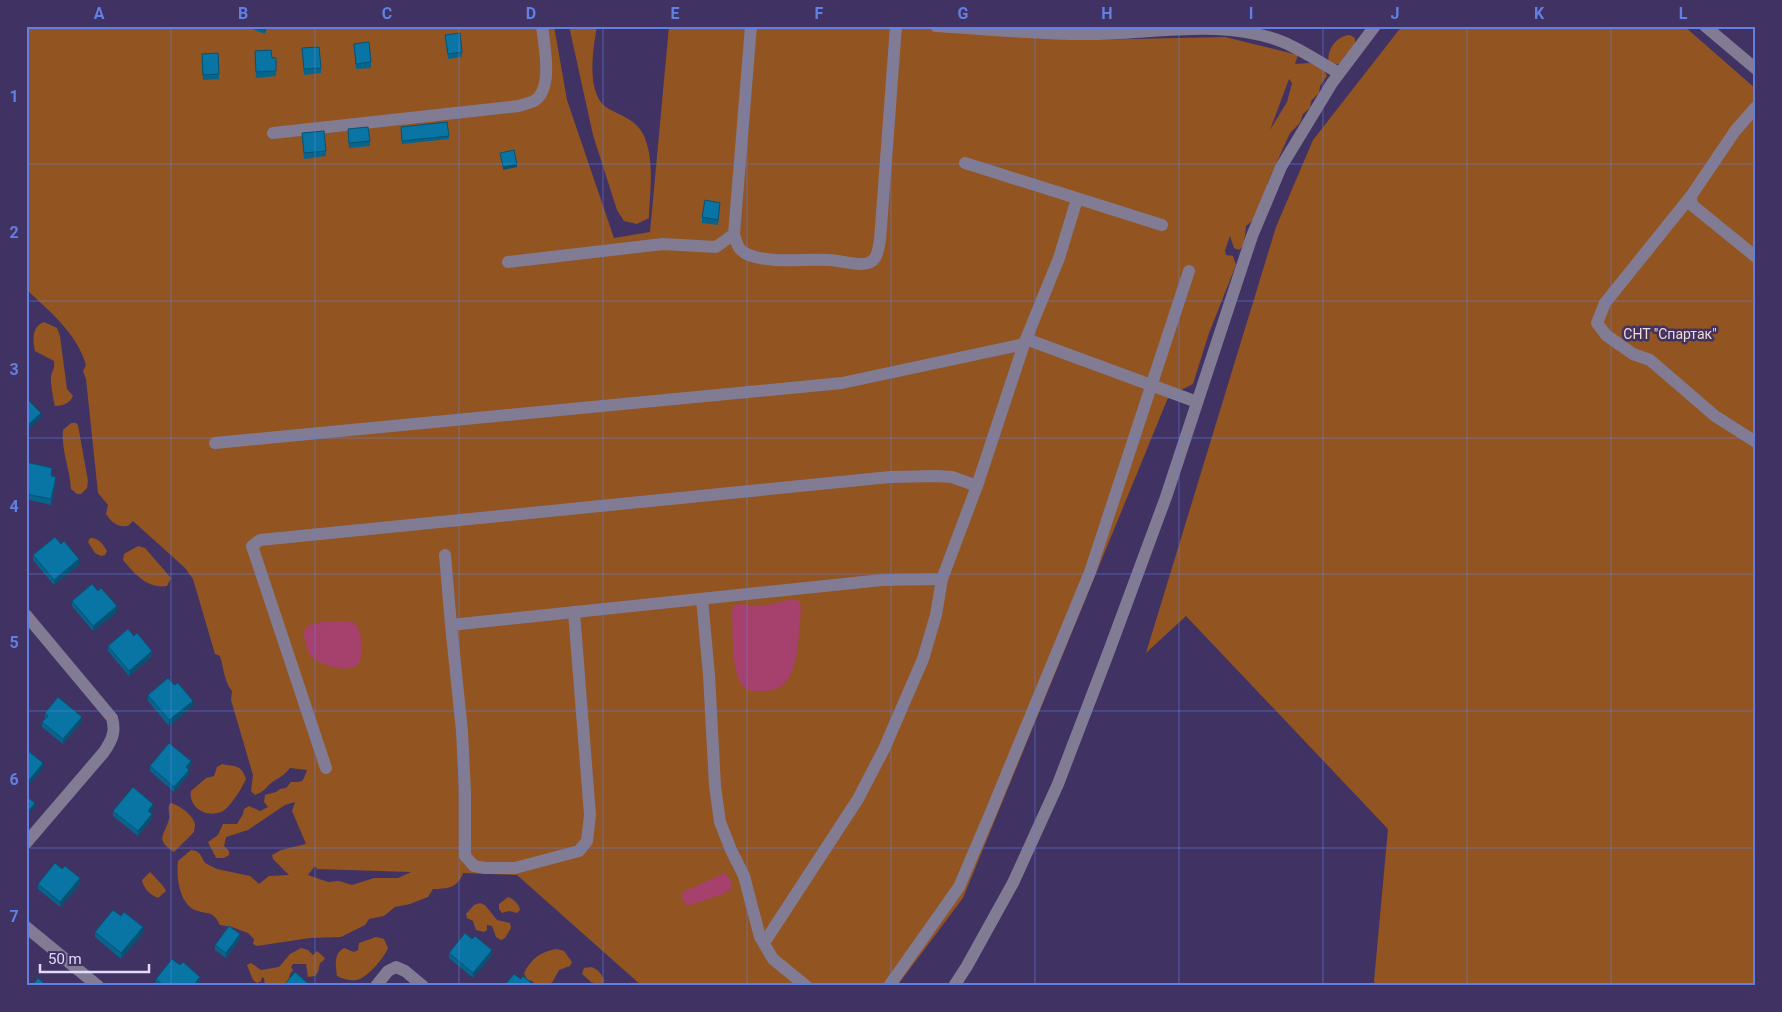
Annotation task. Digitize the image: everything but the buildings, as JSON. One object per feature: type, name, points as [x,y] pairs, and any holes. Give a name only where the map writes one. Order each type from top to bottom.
[{"type":"street","points":[[274,133],[520,106],[535,101],[543,92],[547,79],[542,26]]},
{"type":"street","points":[[751,26],[734,234],[738,248],[748,255],[774,260],[828,260],[867,264],[874,260],[880,240],[896,26]]},
{"type":"street","points":[[936,26],[1035,34],[1086,34],[1185,29],[1250,33],[1283,42],[1339,73]]},
{"type":"street","points":[[954,986],[1013,883],[1058,784],[1166,497],[1252,236],[1281,167],[1339,73],[1375,26]]},
{"type":"street","points":[[1705,26],[1756,69]]},
{"type":"street","points":[[1756,107],[1735,131],[1691,196],[1605,303],[1597,324],[1606,335],[1633,354],[1650,360],[1715,416],[1756,442]]},
{"type":"street","points":[[965,164],[1162,225]]},
{"type":"street","points":[[1691,196],[1692,205],[1756,257]]},
{"type":"street","points":[[764,943],[858,799],[884,749],[923,658],[936,615],[942,579],[977,486],[1025,342],[1059,258],[1077,199]]},
{"type":"street","points":[[508,262],[663,244],[716,247],[734,234]]},
{"type":"street","points":[[889,986],[959,887],[1090,572],[1189,270]]},
{"type":"street","points":[[215,443],[842,383],[1025,342],[1197,402]]},
{"type":"street","points":[[326,768],[252,546],[260,540],[890,477],[944,476],[977,486]]},
{"type":"street","points":[[445,555],[462,731],[466,856],[474,866],[515,868],[579,851],[587,841],[590,815],[574,612]]},
{"type":"street","points":[[451,625],[882,580],[942,579]]},
{"type":"street","points":[[702,599],[709,675],[715,786],[720,822],[744,876],[760,937],[773,959],[806,986]]},
{"type":"street","points":[[26,615],[112,718],[115,728],[112,740],[104,752],[26,843]]},
{"type":"street","points":[[26,927],[98,986]]},
{"type":"street","points":[[376,986],[388,971],[396,967],[405,971],[423,986]]},
{"type":"green space","points":[[26,26],[554,26],[567,100],[614,238],[650,232],[669,26],[935,26],[1086,40],[1225,37],[1298,55],[1295,64],[1310,63],[1324,69],[1327,76],[1320,86],[1319,93],[1311,101],[1310,108],[1303,114],[1300,123],[1290,133],[1267,184],[1262,208],[1246,226],[1244,245],[1239,250],[1234,248],[1230,236],[1225,250],[1226,255],[1233,256],[1236,265],[1209,333],[1193,384],[1181,390],[1172,388],[963,898],[897,986],[642,986],[517,875],[463,873],[455,885],[443,889],[433,889],[428,897],[395,907],[384,916],[369,919],[365,925],[341,937],[310,938],[257,946],[253,944],[254,939],[248,933],[220,925],[212,915],[195,910],[185,902],[178,881],[178,861],[191,850],[200,854],[205,863],[217,869],[250,876],[259,884],[269,876],[289,875],[273,859],[272,855],[281,850],[306,844],[292,811],[295,802],[285,805],[248,830],[226,837],[224,846],[229,851],[229,855],[224,858],[216,858],[208,842],[218,835],[223,824],[237,824],[244,809],[249,806],[260,811],[268,807],[264,802],[265,795],[286,788],[291,782],[302,781],[307,770],[290,768],[260,793],[255,795],[251,791],[253,775],[231,700],[232,691],[226,679],[220,656],[215,654],[193,579],[185,568],[133,521],[128,526],[121,526],[113,522],[106,514],[108,505],[98,493],[86,379],[83,371],[86,365],[82,353],[61,323],[26,289]],"holes":[[[1289,79],[1292,83],[1287,102],[1270,130]],[[315,866],[317,869],[411,872],[398,878],[374,878],[352,885],[339,881],[328,882],[308,875]]]},
{"type":"green space","points":[[569,26],[597,26],[592,71],[596,94],[601,103],[637,125],[647,143],[651,175],[649,218],[637,224],[624,221],[617,210],[593,135]]},
{"type":"green space","name":"СНТ \"Спартак\"","points":[[1402,26],[1684,26],[1756,89],[1756,986],[1376,986],[1374,981],[1388,829],[1186,616],[1146,653],[1276,227],[1313,140]]},
{"type":"green space","points":[[1350,35],[1355,38],[1352,52],[1345,55],[1342,63],[1329,64],[1329,54],[1333,45],[1340,38]]},
{"type":"green space","points":[[44,322],[57,328],[60,336],[67,389],[73,396],[66,404],[55,406],[51,379],[54,361],[35,351],[35,331]]},
{"type":"green space","points":[[71,423],[78,425],[88,481],[87,488],[81,494],[77,494],[71,489],[63,445],[63,430]]},
{"type":"green space","points":[[90,538],[98,540],[102,544],[107,551],[105,555],[101,556],[95,553],[88,542]]},
{"type":"green space","points":[[138,546],[145,548],[171,578],[167,586],[147,583],[123,560],[124,554]]},
{"type":"green space","points":[[222,764],[240,768],[246,779],[226,809],[217,813],[205,813],[196,807],[191,797],[191,791],[206,778],[214,776],[217,767]]},
{"type":"green space","points":[[170,803],[185,810],[195,824],[194,832],[174,852],[164,844],[162,837],[169,819]]},
{"type":"green space","points":[[150,872],[166,891],[158,898],[147,891],[142,880]]},
{"type":"green space","points":[[508,897],[519,906],[520,910],[517,913],[509,911],[502,913],[499,909],[499,904]]},
{"type":"green space","points":[[480,903],[485,905],[497,920],[510,923],[511,928],[505,938],[501,940],[496,937],[492,926],[487,925],[487,930],[484,932],[476,930],[473,921],[467,918],[466,914],[474,905]]},
{"type":"green space","points":[[376,937],[384,939],[388,948],[371,971],[357,980],[347,980],[337,976],[336,960],[340,951],[344,948],[354,952],[358,950],[359,943]]},
{"type":"green space","points":[[301,948],[308,950],[313,955],[317,951],[325,958],[320,963],[315,976],[308,977],[306,964],[293,964],[291,967],[293,970],[288,983],[283,986],[265,986],[264,978],[262,977],[261,981],[257,983],[253,980],[247,965],[251,963],[261,970],[279,967],[290,954]]},
{"type":"green space","points":[[557,949],[564,951],[572,962],[570,966],[559,970],[548,986],[537,986],[532,981],[527,980],[524,973],[533,960],[541,954]]},
{"type":"green space","points":[[591,967],[603,977],[604,982],[600,985],[591,982],[582,974],[584,968]]},
{"type":"shaded area","points":[[792,599],[799,601],[801,608],[798,645],[792,672],[786,682],[775,689],[753,691],[748,689],[743,686],[736,672],[732,611],[734,605],[760,606]]},
{"type":"shaded area","points":[[339,621],[354,622],[357,625],[361,643],[361,659],[358,664],[342,669],[320,662],[311,656],[306,646],[304,634],[311,624]]},
{"type":"shaded area","points":[[725,873],[732,882],[731,889],[723,894],[687,906],[681,896],[683,892]]}]
